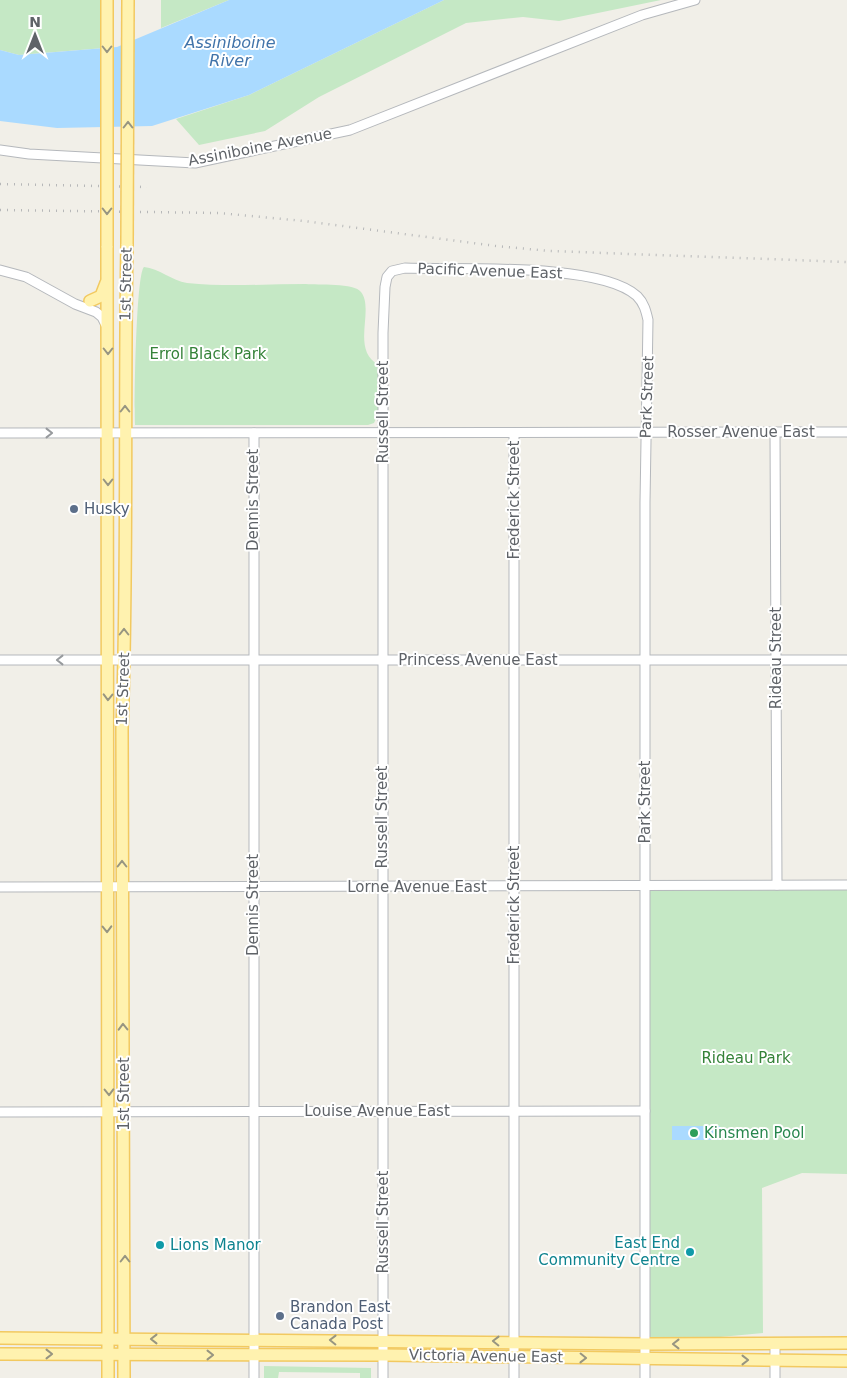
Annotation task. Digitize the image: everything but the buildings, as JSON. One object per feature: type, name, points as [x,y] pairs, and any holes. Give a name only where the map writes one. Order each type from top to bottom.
[{"type":"main road","name":"1st Street","points":[[107,0],[109,660],[106,887],[109,1112],[108,1378]]},
{"type":"main road","name":"1st Street","points":[[124,1378],[122,730],[128,0]]},
{"type":"main road","points":[[90,301],[104,292],[107,276]]},
{"type":"main road","points":[[108,302],[118,310],[119,350],[124,385]]},
{"type":"main road","name":"Victoria Avenue East","points":[[0,1338],[514,1341],[646,1344],[847,1343]]},
{"type":"main road","name":"Victoria Avenue East","points":[[0,1354],[383,1355],[646,1360],[847,1360]]},
{"type":"street","name":"Assiniboine Avenue","points":[[0,150],[29,154],[195,162],[350,130],[642,15],[695,0]]},
{"type":"street","name":"Pacific Avenue East","points":[[405,268],[574,273]]},
{"type":"street","name":"Russell Street","points":[[383,1378],[384,1111],[382,887],[385,287],[387,277],[392,271],[405,268]]},
{"type":"street","points":[[0,270],[26,277],[62,298],[99,314],[106,324],[108,332]]},
{"type":"street","name":"Park Street","points":[[574,273],[597,278],[626,289],[638,297],[646,310],[648,335],[645,432],[646,1378]]},
{"type":"street","points":[[62,298],[108,302]]},
{"type":"street","name":"Rideau Street","points":[[776,432],[777,885]]},
{"type":"street","name":"Rosser Avenue East","points":[[0,433],[847,432]]},
{"type":"street","name":"Dennis Street","points":[[254,433],[254,1378]]},
{"type":"street","name":"Frederick Street","points":[[514,433],[514,1378]]},
{"type":"street","name":"Princess Avenue East","points":[[0,660],[847,660]]},
{"type":"street","name":"Lorne Avenue East","points":[[0,887],[847,885]]},
{"type":"street","name":"Louise Avenue East","points":[[0,1112],[254,1110],[645,1111]]},
{"type":"street","points":[[774,1344],[775,1378]]},
{"type":"green space","points":[[0,0],[104,0],[104,48],[19,55],[0,50]]},
{"type":"green space","points":[[161,0],[229,0],[161,28]]},
{"type":"green space","points":[[444,0],[661,0],[559,21],[523,17],[466,23],[319,97],[265,131],[199,145],[176,119],[249,95]]},
{"type":"green space","name":"Errol Black Park","points":[[144,267],[187,283],[231,285],[306,284],[344,286],[357,289],[365,300],[364,340],[366,350],[370,358],[379,365],[378,414],[374,423],[368,425],[135,425],[137,315],[141,275]]},
{"type":"green space","name":"Rideau Park","points":[[646,885],[847,885],[847,1174],[802,1173],[762,1188],[763,1333],[646,1344]]},
{"type":"green space","points":[[264,1366],[371,1368],[371,1378],[360,1378],[360,1373],[279,1372],[278,1378],[264,1378]]},
{"type":"water","name":"Assiniboine River","points":[[229,0],[444,0],[249,95],[152,126],[57,128],[0,121],[0,50],[19,55],[117,47]]},
{"type":"water","points":[[672,1126],[720,1126],[720,1140],[672,1140]]},
{"type":"railway","points":[[0,184],[147,187]]},
{"type":"railway","points":[[0,210],[219,213],[304,221],[496,246],[550,251],[847,262]]},
{"type":"place","name":"Husky","points":[[74,509]]},
{"type":"place","name":"Kinsmen Pool","points":[[694,1133]]},
{"type":"place","name":"Lions Manor","points":[[160,1245]]},
{"type":"place","name":"East End Community Centre","points":[[690,1252]]},
{"type":"place","name":"Brandon East Canada Post","points":[[280,1316]]}]
